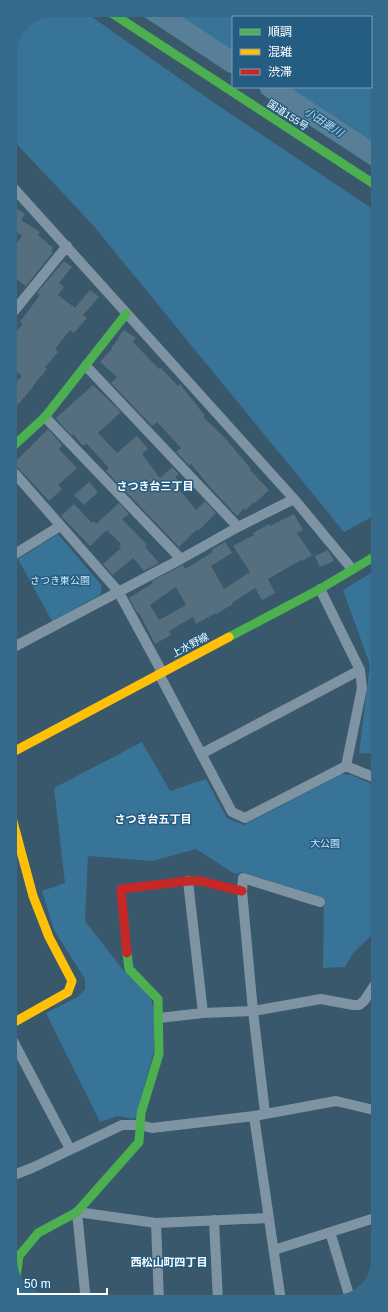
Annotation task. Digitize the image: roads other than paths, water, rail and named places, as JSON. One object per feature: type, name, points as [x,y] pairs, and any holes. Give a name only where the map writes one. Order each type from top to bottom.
[{"type":"main road","name":"国道155号","points":[[118,17],[371,182]]},
{"type":"main road","points":[[17,443],[46,417],[126,314]]},
{"type":"main road","name":"上水野線","points":[[17,749],[320,589],[371,559]]},
{"type":"main road","points":[[17,836],[33,896],[49,937],[72,981],[68,992],[17,1021]]},
{"type":"main road","points":[[17,1254],[38,1233],[76,1212],[139,1142],[141,1113],[159,1054],[158,999],[129,969],[121,889],[188,881],[200,881],[242,891]]},
{"type":"street","points":[[17,192],[294,499],[352,569]]},
{"type":"street","points":[[17,307],[67,246]]},
{"type":"street","points":[[86,366],[238,527]]},
{"type":"street","points":[[46,417],[181,559]]},
{"type":"street","points":[[17,476],[118,592],[232,812],[244,818],[346,766],[371,776]]},
{"type":"street","points":[[17,645],[181,559],[238,527],[294,499]]},
{"type":"street","points":[[17,553],[60,526]]},
{"type":"street","points":[[320,589],[360,670],[362,688],[346,766]]},
{"type":"street","points":[[201,754],[360,670]]},
{"type":"street","points":[[265,1113],[253,1011],[242,891],[243,878],[320,902]]},
{"type":"street","points":[[188,881],[204,1012]]},
{"type":"street","points":[[159,1018],[204,1012],[253,1011],[321,999],[359,1005],[371,990]]},
{"type":"street","points":[[17,1048],[70,1150]]},
{"type":"street","points":[[17,1174],[122,1125],[140,1125],[152,1128],[254,1116],[336,1101],[371,1108]]},
{"type":"street","points":[[254,1116],[280,1295]]},
{"type":"street","points":[[85,1295],[76,1212],[156,1223],[268,1218]]},
{"type":"street","points":[[274,1250],[371,1219]]},
{"type":"street","points":[[214,1220],[218,1295]]},
{"type":"street","points":[[156,1223],[159,1295]]},
{"type":"street","points":[[330,1232],[348,1292]]},
{"type":"waterway","name":"小田妻川","points":[[164,17],[232,62]]},
{"type":"waterway","name":"小田妻川","points":[[272,88],[371,153]]},
{"type":"district","name":"さつき台三丁目","points":[[155,486]]},
{"type":"district","name":"さつき台五丁目","points":[[153,819]]},
{"type":"district","name":"西松山町四丁目","points":[[169,1262]]},
{"type":"park label","name":"さつき東公園","points":[[60,580]]},
{"type":"park label","name":"大公園","points":[[325,843]]}]
